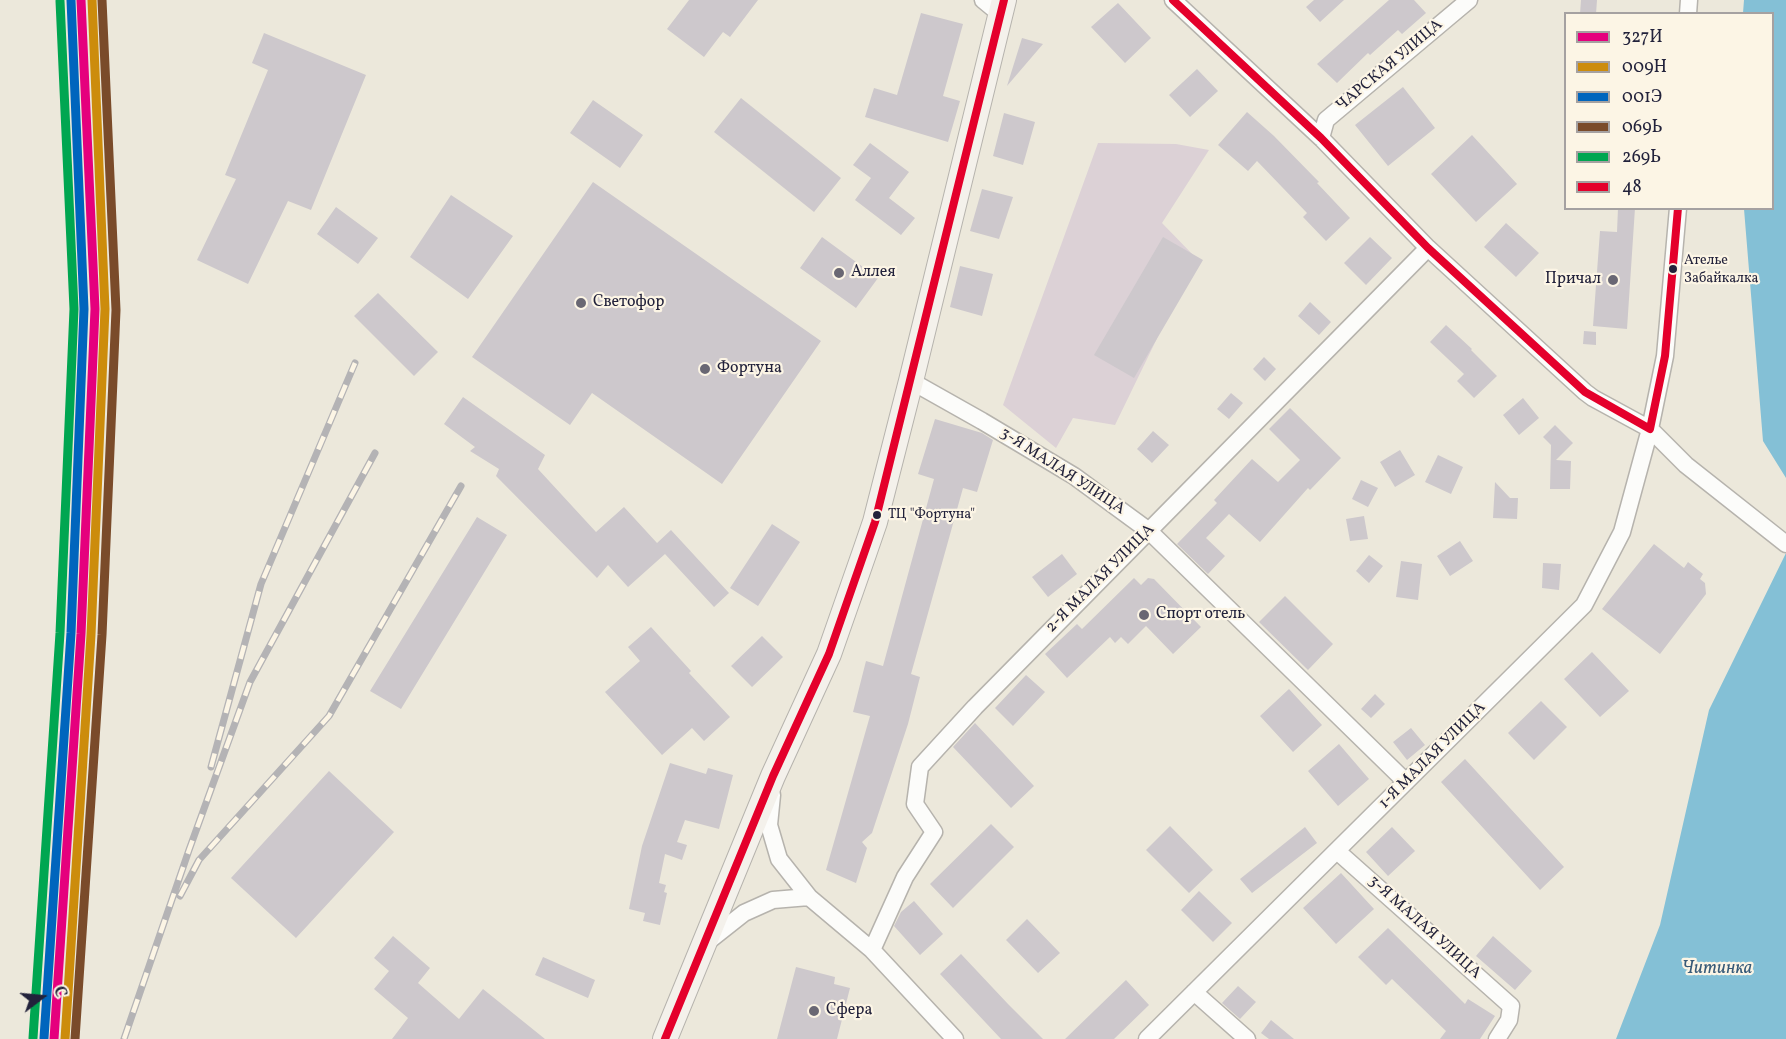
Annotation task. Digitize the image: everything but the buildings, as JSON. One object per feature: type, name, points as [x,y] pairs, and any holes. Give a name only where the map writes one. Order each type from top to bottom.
[{"type":"street","points":[[1173,0],[1321,138],[1428,248],[1593,399],[1650,429],[1686,465],[1786,544]]},
{"type":"street","name":"ЧАРСКАЯ УЛИЦА","points":[[1321,138],[1326,120],[1469,0]]},
{"type":"street","points":[[664,1039],[773,776],[829,654],[864,554],[911,381],[996,5]]},
{"type":"street","name":"1-Я МАЛАЯ УЛИЦА","points":[[1147,1039],[1584,605],[1622,532],[1650,429],[1665,356],[1678,210]]},
{"type":"street","name":"2-Я МАЛАЯ УЛИЦА","points":[[872,950],[906,877],[934,832],[915,804],[920,768],[983,699],[1428,248]]},
{"type":"street","name":"3-Я МАЛАЯ УЛИЦА","points":[[911,381],[1074,476],[1149,531],[1406,782]]},
{"type":"street","points":[[773,776],[769,825],[779,859],[809,897],[872,950],[955,1039]]},
{"type":"street","name":"3-Я МАЛАЯ УЛИЦА","points":[[1337,851],[1511,1006],[1509,1020],[1497,1039]]},
{"type":"street","points":[[705,943],[744,913],[773,900],[809,897]]},
{"type":"street","points":[[1194,992],[1247,1039]]},
{"type":"shaded area","points":[[1098,143],[1176,144],[1209,150],[1162,223],[1196,258],[1115,425],[1073,418],[1056,448],[1003,405]]},
{"type":"water","points":[[1744,0],[1786,0],[1786,478],[1763,441],[1744,210],[1774,210],[1774,12],[1743,12]]},
{"type":"water","name":"Читинка","points":[[1786,553],[1786,1039],[1616,1039],[1660,925],[1709,710]]},
{"type":"railway","points":[[211,767],[261,584],[355,363]]},
{"type":"railway","points":[[124,1039],[250,682],[375,453]]},
{"type":"railway","points":[[180,896],[199,860],[329,716],[461,486]]},
{"type":"transit line","name":"001Э","points":[[44,1038],[71,633],[84,309],[71,0]]},
{"type":"transit line","name":"327И","points":[[54,1039],[81,634],[95,309],[81,0]]},
{"type":"transit line","name":"009Н","points":[[65,1039],[91,635],[105,309],[92,0]]},
{"type":"transit line","name":"069Ь","points":[[75,1039],[102,635],[116,310],[102,0]]},
{"type":"transit line","name":"48","points":[[665,1039],[773,776],[829,654],[875,522],[1004,0]]},
{"type":"transit line","name":"48","points":[[1173,0],[1321,138],[1428,248],[1585,392],[1650,429],[1665,356],[1678,210]]},
{"type":"transit line","name":"269Ь","points":[[33,1038],[60,633],[74,309],[60,1]]},
{"type":"place","name":"Ателье Забайкалка","points":[[1673,269]]},
{"type":"place","name":"Аллея","points":[[839,273]]},
{"type":"place","name":"Причал","points":[[1613,280]]},
{"type":"place","name":"Светофор","points":[[581,303]]},
{"type":"place","name":"Фортуна","points":[[705,369]]},
{"type":"place","name":"ТЦ \"Фортуна\"","points":[[877,515]]},
{"type":"place","name":"Спорт отель","points":[[1144,615]]},
{"type":"place","name":"Сфера","points":[[814,1011]]}]
